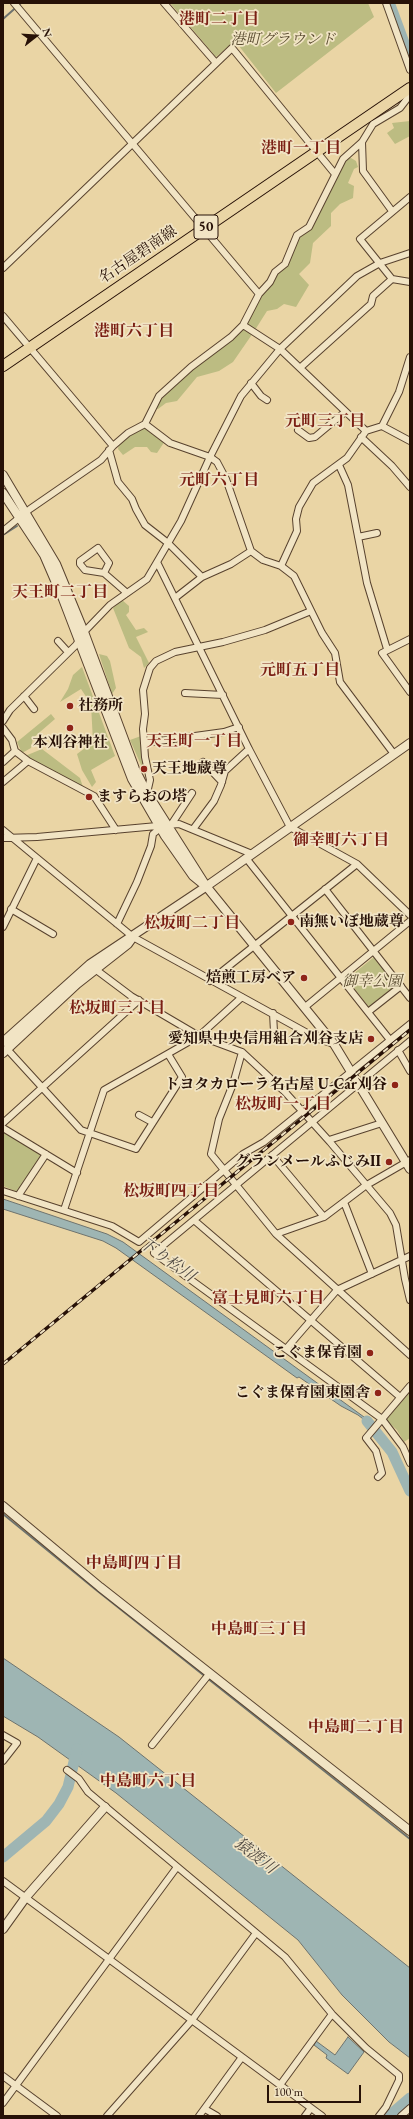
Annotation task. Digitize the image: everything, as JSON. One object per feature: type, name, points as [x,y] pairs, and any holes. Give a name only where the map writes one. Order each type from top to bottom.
[{"type":"main road","name":"名古屋碧南線","points":[[3,366],[410,88]]},
{"type":"street","points":[[14,3],[259,294]]},
{"type":"street","points":[[164,3],[216,63]]},
{"type":"street","points":[[386,3],[410,70]]},
{"type":"street","points":[[3,268],[232,48],[335,174]]},
{"type":"street","points":[[3,531],[23,515],[101,460],[111,448],[128,433],[145,424],[159,396],[191,366],[231,337],[244,325],[259,294],[270,282],[275,272],[285,264],[297,235],[309,227],[344,159],[362,142],[373,124],[400,108],[410,95]]},
{"type":"street","points":[[362,142],[363,171],[392,211]]},
{"type":"street","points":[[410,198],[392,211],[360,240],[392,279],[410,282]]},
{"type":"street","points":[[3,721],[10,710],[68,652],[84,632],[110,605],[147,579],[181,521],[210,457],[241,396],[280,349],[357,276],[380,263],[410,253]]},
{"type":"street","points":[[301,367],[371,304],[374,296],[392,279]]},
{"type":"street","points":[[3,316],[111,448],[118,482],[132,499],[145,525],[168,542],[202,577]]},
{"type":"street","points":[[244,325],[280,349],[301,367],[366,431]]},
{"type":"street","points":[[382,426],[399,392],[410,357]]},
{"type":"street","points":[[251,383],[261,396],[267,400]]},
{"type":"street","points":[[298,430],[309,438],[315,437],[345,412]]},
{"type":"street","points":[[145,424],[170,442],[210,457],[217,462],[226,479],[251,551],[263,560],[281,566],[294,576],[311,612],[335,653],[340,682],[394,754]]},
{"type":"street","points":[[281,566],[297,531],[296,519],[299,507],[313,483],[347,458],[366,431],[382,426],[410,441]]},
{"type":"street","points":[[361,438],[392,466],[410,487]]},
{"type":"street","points":[[339,465],[348,485],[367,583],[387,649]]},
{"type":"street","points":[[3,475],[44,555],[79,640],[132,778],[164,825]]},
{"type":"street","points":[[3,492],[23,515],[56,564],[84,632],[135,769],[193,876],[206,886],[254,947],[323,1029],[334,1044],[409,1164],[366,1186],[324,1217],[276,1234]]},
{"type":"street","points":[[358,537],[377,533]]},
{"type":"street","points":[[104,573],[108,563],[98,548],[80,560],[80,564],[85,570],[104,573],[127,593]]},
{"type":"street","points":[[175,598],[202,577],[231,564],[251,551]]},
{"type":"street","points":[[157,562],[249,749],[290,827],[357,864],[410,916]]},
{"type":"street","points":[[147,793],[150,780],[144,743],[143,729],[145,714],[143,690],[150,668],[156,661],[175,652],[200,649],[265,630],[311,612]]},
{"type":"street","points":[[410,639],[387,649],[382,653],[410,692]]},
{"type":"street","points":[[58,641],[68,652]]},
{"type":"street","points":[[185,693],[222,694]]},
{"type":"street","points":[[24,696],[34,709]]},
{"type":"street","points":[[144,743],[218,733],[239,727]]},
{"type":"street","points":[[3,728],[12,740],[15,751],[28,761],[94,796],[116,830]]},
{"type":"street","points":[[4,1048],[90,964],[206,886],[410,743]]},
{"type":"street","points":[[194,828],[214,801],[225,771],[249,749]]},
{"type":"street","points":[[3,762],[15,751]]},
{"type":"street","points":[[3,782],[28,761]]},
{"type":"street","points":[[203,762],[222,782]]},
{"type":"street","points":[[117,924],[137,882],[151,846],[153,834],[164,825],[192,793]]},
{"type":"street","points":[[3,838],[179,824],[194,828],[249,856],[292,916],[390,1040]]},
{"type":"street","points":[[3,830],[133,936],[210,981],[273,1013],[318,1039],[334,1044]]},
{"type":"street","points":[[3,927],[37,858]]},
{"type":"street","points":[[210,981],[357,864]]},
{"type":"street","points":[[325,889],[410,998]]},
{"type":"street","points":[[11,909],[53,934]]},
{"type":"street","points":[[305,1007],[410,921]]},
{"type":"street","points":[[4,1048],[95,970],[128,944],[133,936]]},
{"type":"street","points":[[95,970],[139,1000],[199,1036],[242,1052],[302,1110],[390,1213],[396,1225],[401,1261],[407,1278],[410,1300]]},
{"type":"street","points":[[368,1012],[400,986]]},
{"type":"street","points":[[64,1210],[104,1090],[199,1036],[242,997]]},
{"type":"street","points":[[3,1123],[110,1028],[139,1000]]},
{"type":"street","points":[[273,1013],[274,1032]]},
{"type":"street","points":[[3,1191],[112,1226],[139,1242],[243,1154],[264,1142],[410,1024]]},
{"type":"street","points":[[318,1039],[325,1035],[323,1029]]},
{"type":"street","points":[[410,1041],[195,1221],[154,1253],[286,1349],[381,1421],[403,1447],[410,1463]]},
{"type":"street","points":[[4,1048],[81,1130],[136,1149],[182,1077],[168,1054]]},
{"type":"street","points":[[398,1050],[410,1071]]},
{"type":"street","points":[[242,1052],[233,1084],[219,1119],[211,1154],[276,1234],[410,1354]]},
{"type":"street","points":[[138,1115],[152,1122]]},
{"type":"street","points":[[329,1140],[382,1123]]},
{"type":"street","points":[[3,1128],[77,1173]]},
{"type":"street","points":[[18,1196],[46,1154]]},
{"type":"street","points":[[272,1155],[324,1217]]},
{"type":"street","points":[[344,1202],[372,1274]]},
{"type":"street","points":[[195,1221],[310,1322],[400,1397]]},
{"type":"street","points":[[286,1349],[337,1290],[410,1256]]},
{"type":"street","points":[[378,1478],[382,1473],[376,1451],[366,1438],[410,1386]]},
{"type":"street","points":[[403,1447],[410,1443]]},
{"type":"street","points":[[3,1506],[100,1587],[410,1831]]},
{"type":"street","points":[[152,1745],[209,1673]]},
{"type":"street","points":[[3,1734],[17,1743],[3,1761]]},
{"type":"street","points":[[67,1770],[79,1779],[88,1792],[105,1807],[285,1957],[332,2014],[366,2048],[399,2075],[400,2080],[386,2107],[379,2116]]},
{"type":"street","points":[[3,1929],[26,1897],[105,1807]]},
{"type":"street","points":[[3,2103],[177,1867]]},
{"type":"street","points":[[3,1881],[322,2116]]},
{"type":"street","points":[[107,2116],[192,2020],[256,1933]]},
{"type":"street","points":[[280,2085],[332,2014]]},
{"type":"street","points":[[200,2116],[242,2057]]},
{"type":"street","points":[[3,2076],[57,2116]]},
{"type":"street","points":[[305,2116],[311,2108]]},
{"type":"street","points":[[400,2116],[410,2108]]},
{"type":"street","points":[[205,2109],[217,2116]]},
{"type":"green space","name":"港町グラウンド","points":[[170,3],[368,3],[374,17],[276,93],[235,41],[216,57]]},
{"type":"green space","points":[[410,121],[410,136],[395,144],[387,133],[394,128],[392,123]]},
{"type":"green space","points":[[351,158],[356,161],[358,167],[354,169],[348,183],[354,186],[353,198],[340,204],[331,213],[331,226],[313,243],[310,263],[299,274],[309,285],[296,307],[284,304],[277,309],[267,311],[255,330],[246,324],[261,295],[272,282],[298,236],[311,228],[345,159]]},
{"type":"green space","points":[[244,327],[253,333],[233,362],[219,371],[197,377],[177,401],[166,403],[158,409],[155,408],[160,397],[192,368]]},
{"type":"green space","points":[[144,426],[165,441],[157,453],[151,452],[147,447],[135,447],[123,455],[118,449],[119,443]]},
{"type":"green space","points":[[122,600],[129,606],[129,612],[126,615],[136,630],[144,628],[148,632],[136,637],[149,663],[144,668],[141,657],[129,648],[113,608]]},
{"type":"green space","points":[[99,654],[107,656],[110,661],[116,688],[112,694]]},
{"type":"green space","points":[[82,667],[115,756],[91,770],[96,782],[92,787],[82,770],[77,754],[93,742],[91,704],[81,689],[60,702],[68,689],[73,675]]},
{"type":"green space","points":[[51,714],[55,719],[33,738],[31,748],[22,753],[17,742]]},
{"type":"green space","points":[[141,736],[147,774],[145,774],[130,740]]},
{"type":"green space","points":[[42,749],[80,778],[83,787],[25,756]]},
{"type":"green space","name":"御幸公園","points":[[374,957],[397,986],[369,1007],[347,979]]},
{"type":"green space","points":[[3,1131],[42,1156],[18,1192],[3,1186]]},
{"type":"green space","points":[[410,1392],[410,1438],[404,1442],[397,1430],[386,1420]]},
{"type":"water","points":[[3,1199],[107,1234],[123,1242],[375,1425],[371,1430],[367,1422],[358,1415],[341,1406],[299,1377],[297,1378],[116,1248],[103,1241],[3,1209]]},
{"type":"water","points":[[3,1658],[119,1737],[410,1968],[410,2058],[389,2042],[342,1995],[298,1940],[116,1793],[38,1737],[3,1716]]},
{"type":"water","points":[[348,2037],[364,2052],[348,2074],[326,2058],[327,2055],[314,2045],[316,2041],[335,2055]]},
{"type":"waterway","points":[[3,19],[21,3]]},
{"type":"waterway","points":[[390,5],[410,59]]},
{"type":"waterway","points":[[3,535],[17,526]]},
{"type":"waterway","name":"下り松川","points":[[367,1421],[392,1452],[410,1491]]},
{"type":"waterway","points":[[3,1514],[410,1839]]},
{"type":"waterway","name":"猿渡川","points":[[3,1857],[46,1821],[59,1804],[68,1787],[77,1749]]},
{"type":"waterway","points":[[389,2116],[410,2098]]},
{"type":"railway","points":[[3,1364],[410,1030]]},
{"type":"place","name":"社務所","points":[[70,706]]},
{"type":"place","name":"本刈谷神社","points":[[70,728]]},
{"type":"place","name":"天王地蔵尊","points":[[144,769]]},
{"type":"place","name":"ますらおの塔","points":[[89,797]]},
{"type":"place","name":"南無いぼ地蔵尊","points":[[291,922]]},
{"type":"place","name":"焙煎工房ベア","points":[[304,978]]},
{"type":"place","name":"愛知県中央信用組合刈谷支店","points":[[371,1039]]},
{"type":"place","name":"トヨタカローラ名古屋 U-Car刈谷","points":[[395,1085]]},
{"type":"place","name":"グランメールふじみII","points":[[389,1162]]},
{"type":"place","name":"こぐま保育園","points":[[370,1353]]},
{"type":"place","name":"こぐま保育園東園舎","points":[[378,1393]]},
{"type":"district","name":"港町二丁目","points":[[219,20]]},
{"type":"district","name":"港町一丁目","points":[[301,149]]},
{"type":"district","name":"港町六丁目","points":[[134,332]]},
{"type":"district","name":"元町三丁目","points":[[325,422]]},
{"type":"district","name":"元町六丁目","points":[[219,481]]},
{"type":"district","name":"天王町二丁目","points":[[60,593]]},
{"type":"district","name":"元町五丁目","points":[[300,671]]},
{"type":"district","name":"天王町一丁目","points":[[194,742]]},
{"type":"district","name":"御幸町六丁目","points":[[341,841]]},
{"type":"district","name":"松坂町二丁目","points":[[192,924]]},
{"type":"district","name":"松坂町三丁目","points":[[117,1009]]},
{"type":"district","name":"松坂町一丁目","points":[[283,1105]]},
{"type":"district","name":"松坂町四丁目","points":[[171,1192]]},
{"type":"district","name":"富士見町六丁目","points":[[268,1299]]},
{"type":"district","name":"中島町四丁目","points":[[134,1564]]},
{"type":"district","name":"中島町三丁目","points":[[259,1630]]},
{"type":"district","name":"中島町二丁目","points":[[356,1728]]},
{"type":"district","name":"中島町六丁目","points":[[148,1782]]}]
